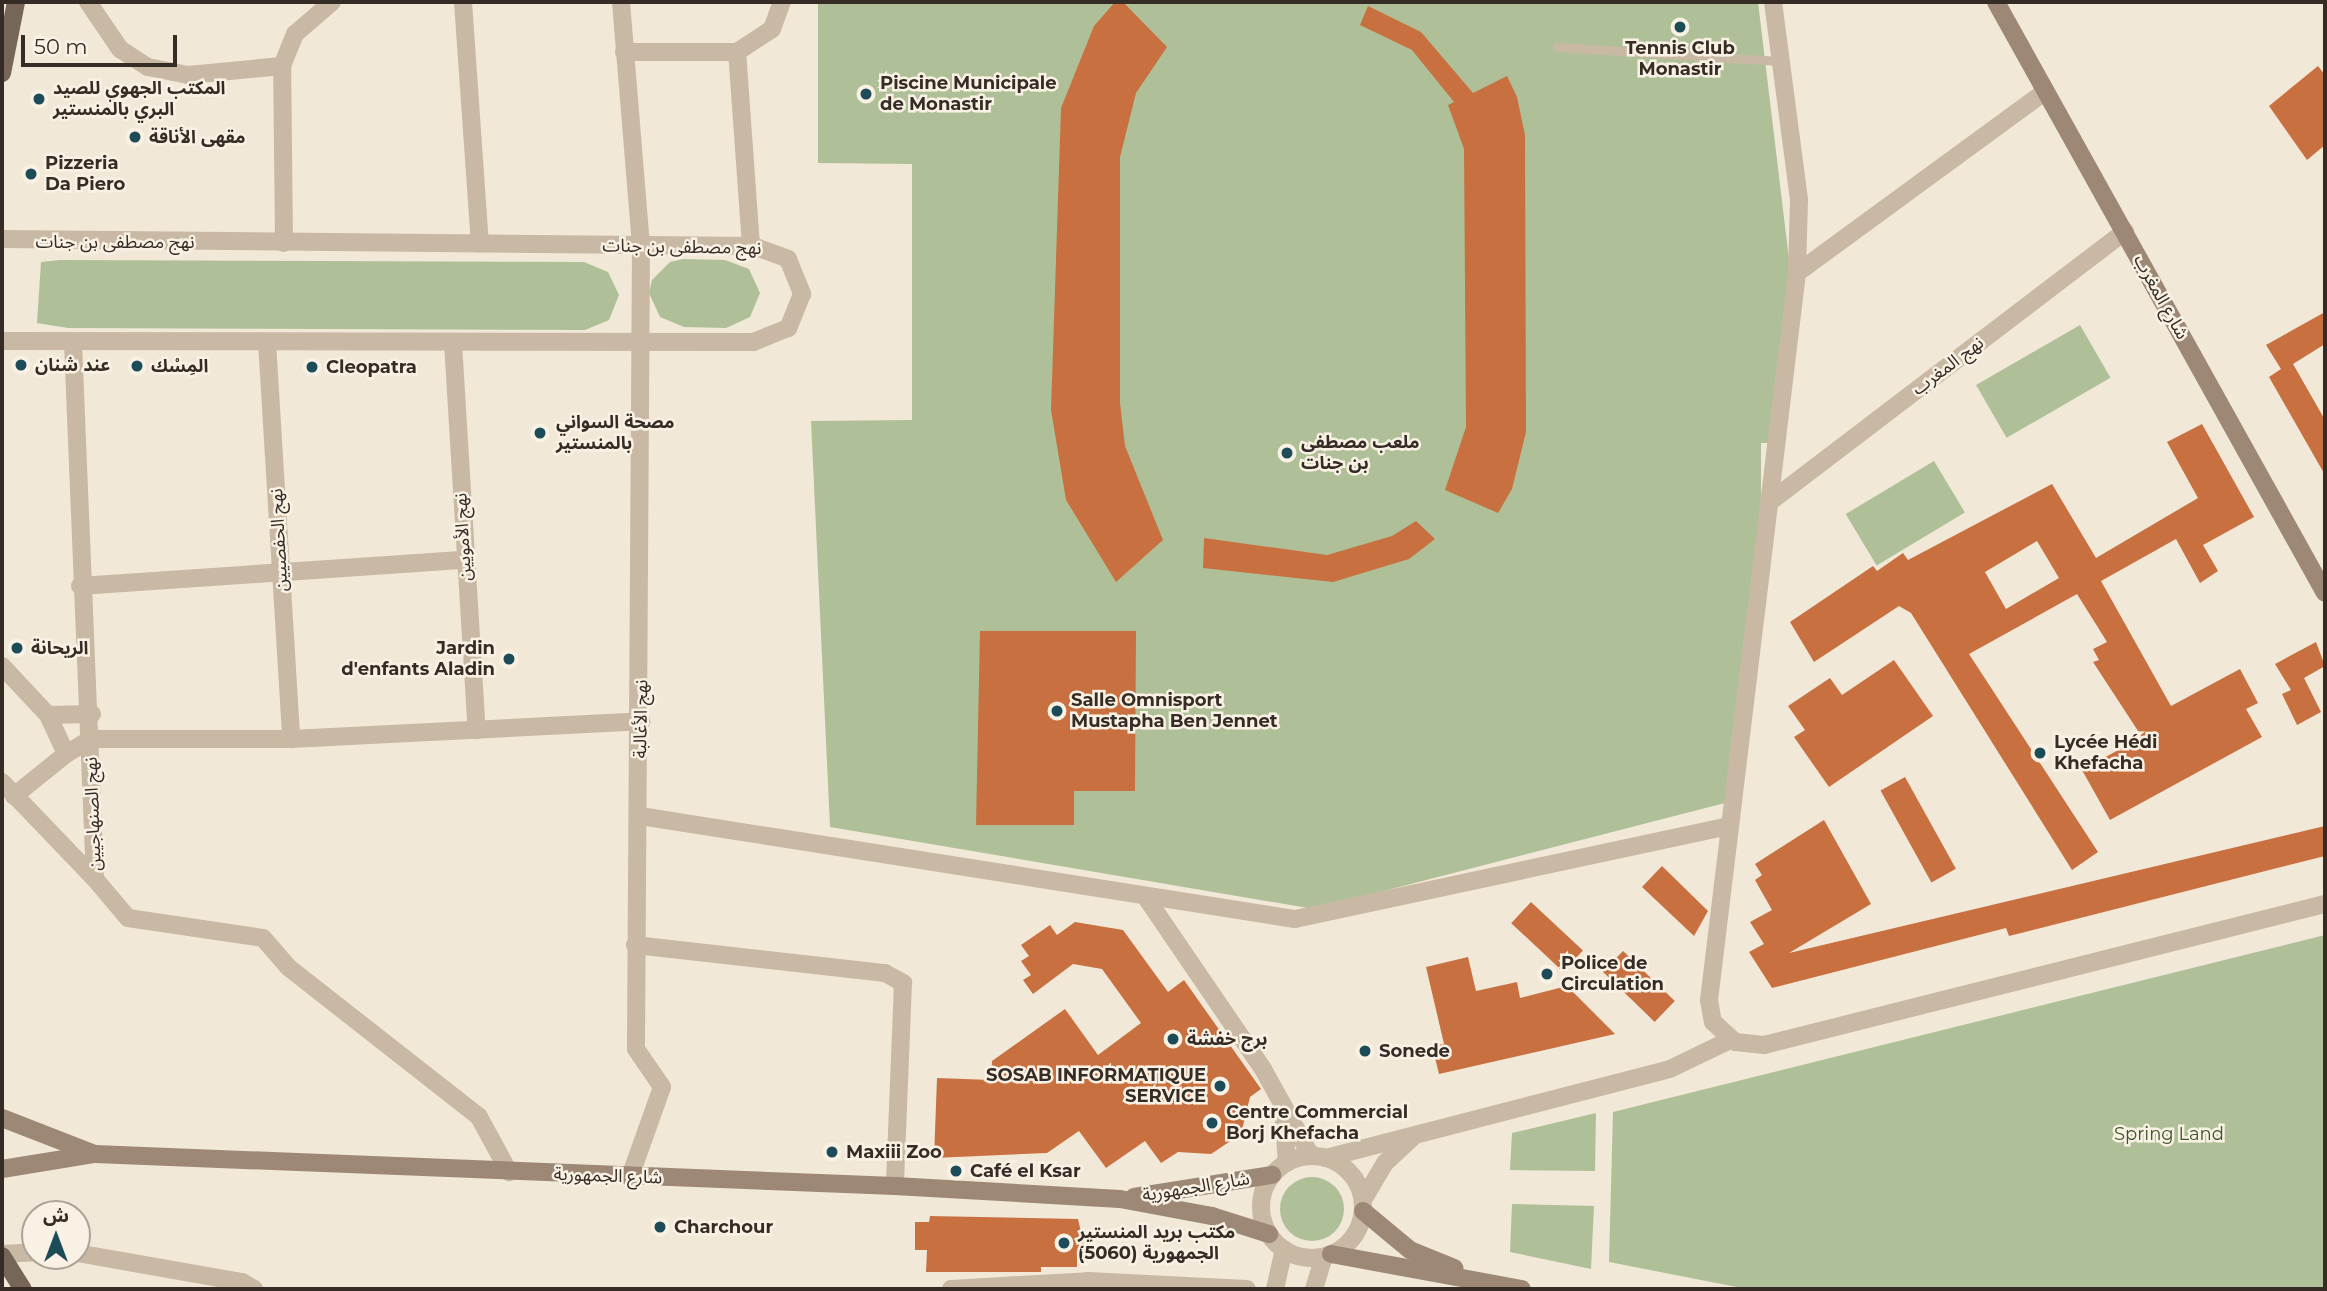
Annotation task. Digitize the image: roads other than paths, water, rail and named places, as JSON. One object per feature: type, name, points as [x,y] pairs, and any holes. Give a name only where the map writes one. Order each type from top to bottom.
[{"type":"main road","points":[[2,73],[16,2]]},
{"type":"main road","name":"شارع المغرب","points":[[1996,2],[2325,593]]},
{"type":"main road","name":"شارع الجمهورية","points":[[2,1118],[95,1154]]},
{"type":"main road","name":"شارع الجمهورية","points":[[2,1169],[95,1154],[895,1186],[1120,1199],[1212,1216],[1269,1234]]},
{"type":"main road","name":"شارع الجمهورية","points":[[1120,1199],[1272,1175]]},
{"type":"main road","points":[[1363,1205],[1410,1250],[1497,1284]]},
{"type":"main road","points":[[2,1255],[23,1289]]},
{"type":"main road","points":[[1327,1255],[1522,1289]]},
{"type":"street","points":[[88,2],[120,50],[148,67],[188,75],[282,66]]},
{"type":"street","points":[[284,243],[282,66],[295,34],[332,2]]},
{"type":"street","points":[[463,2],[480,243]]},
{"type":"street","name":"نهج الأغالبة","points":[[621,2],[641,246],[642,721],[635,945],[638,1058],[662,1092],[630,1177]]},
{"type":"street","points":[[624,52],[737,52],[772,29],[782,2]]},
{"type":"street","points":[[1730,1040],[1713,1022],[1709,1000],[1797,273],[1799,200],[1773,2]]},
{"type":"street","points":[[737,52],[751,246]]},
{"type":"street","points":[[1797,273],[2046,91]]},
{"type":"street","name":"نهج المغرب","points":[[1771,501],[2124,231]]},
{"type":"street","name":"نهج مصطفى بن جنات","points":[[2,239],[751,246],[788,259],[798,275],[802,294],[788,328],[754,342],[2,341]]},
{"type":"street","name":"نهج الحفصيين","points":[[267,342],[291,739]]},
{"type":"street","name":"نهج الصنهاجيين","points":[[73,343],[80,586],[92,714],[95,879],[128,918],[263,938],[288,967],[479,1117],[509,1172]]},
{"type":"street","name":"نهج الأمويين","points":[[453,343],[464,560],[477,730]]},
{"type":"street","points":[[80,586],[281,577],[464,560]]},
{"type":"street","points":[[2,666],[48,715],[66,754]]},
{"type":"street","points":[[48,715],[92,714]]},
{"type":"street","points":[[95,879],[8,789],[91,739],[291,739],[642,721]]},
{"type":"street","points":[[640,816],[1147,899],[1311,919],[1730,826]]},
{"type":"street","points":[[1147,899],[1318,1157],[1352,1176],[1363,1205]]},
{"type":"street","points":[[1327,1255],[1284,1249],[1269,1234],[1261,1204],[1272,1175],[1287,1163],[1419,1133],[1670,1069],[1730,1040],[1764,1045],[2325,904]]},
{"type":"street","points":[[635,945],[885,973],[903,983],[895,1186]]},
{"type":"street","points":[[1283,1102],[1287,1163]]},
{"type":"street","points":[[1314,1289],[1327,1255],[1353,1237],[1363,1205],[1385,1163],[1419,1133]]},
{"type":"street","points":[[1275,1289],[1284,1249]]},
{"type":"street","points":[[2,1255],[21,1253]]},
{"type":"street","points":[[91,1255],[242,1282],[254,1289]]},
{"type":"street","points":[[951,1289],[1088,1281],[1247,1289]]},
{"type":"lane","points":[[1557,47],[1781,61]]},
{"type":"place","name":"Tennis Club Monastir","points":[[1680,27]]},
{"type":"place","name":"Piscine Municipale de Monastir","points":[[866,94]]},
{"type":"place","name":"المكتب الجهوي للصيد البري بالمنستير","points":[[39,99]]},
{"type":"place","name":"مقهى الأناقة","points":[[135,137]]},
{"type":"place","name":"Pizzeria Da Piero","points":[[31,174]]},
{"type":"place","name":"عند شنان","points":[[21,365]]},
{"type":"place","name":"المِسْك","points":[[137,366]]},
{"type":"place","name":"Cleopatra","points":[[312,367]]},
{"type":"place","name":"مصحة السواني بالمنستير","points":[[540,433]]},
{"type":"place","name":"ملعب مصطفى بن جنات","points":[[1287,453]]},
{"type":"place","name":"الريحانة","points":[[17,648]]},
{"type":"place","name":"Jardin d'enfants Aladin","points":[[509,659]]},
{"type":"place","name":"Salle Omnisport Mustapha Ben Jennet","points":[[1057,711]]},
{"type":"place","name":"Lycée Hédi Khefacha","points":[[2040,753]]},
{"type":"place","name":"Police de Circulation","points":[[1547,974]]},
{"type":"place","name":"برج خفشة","points":[[1173,1039]]},
{"type":"place","name":"Sonede","points":[[1365,1051]]},
{"type":"place","name":"SOSAB INFORMATIQUE SERVICE","points":[[1220,1086]]},
{"type":"place","name":"Centre Commercial Borj Khefacha","points":[[1212,1123]]},
{"type":"place","name":"Maxiii Zoo","points":[[832,1152]]},
{"type":"place","name":"Café el Ksar","points":[[956,1171]]},
{"type":"place","name":"Charchour","points":[[660,1227]]},
{"type":"place","name":"مكتب بريد المنستير الجمهورية (5060)","points":[[1064,1243]]},
{"type":"park label","name":"Spring Land","points":[[2169,1134]]}]
